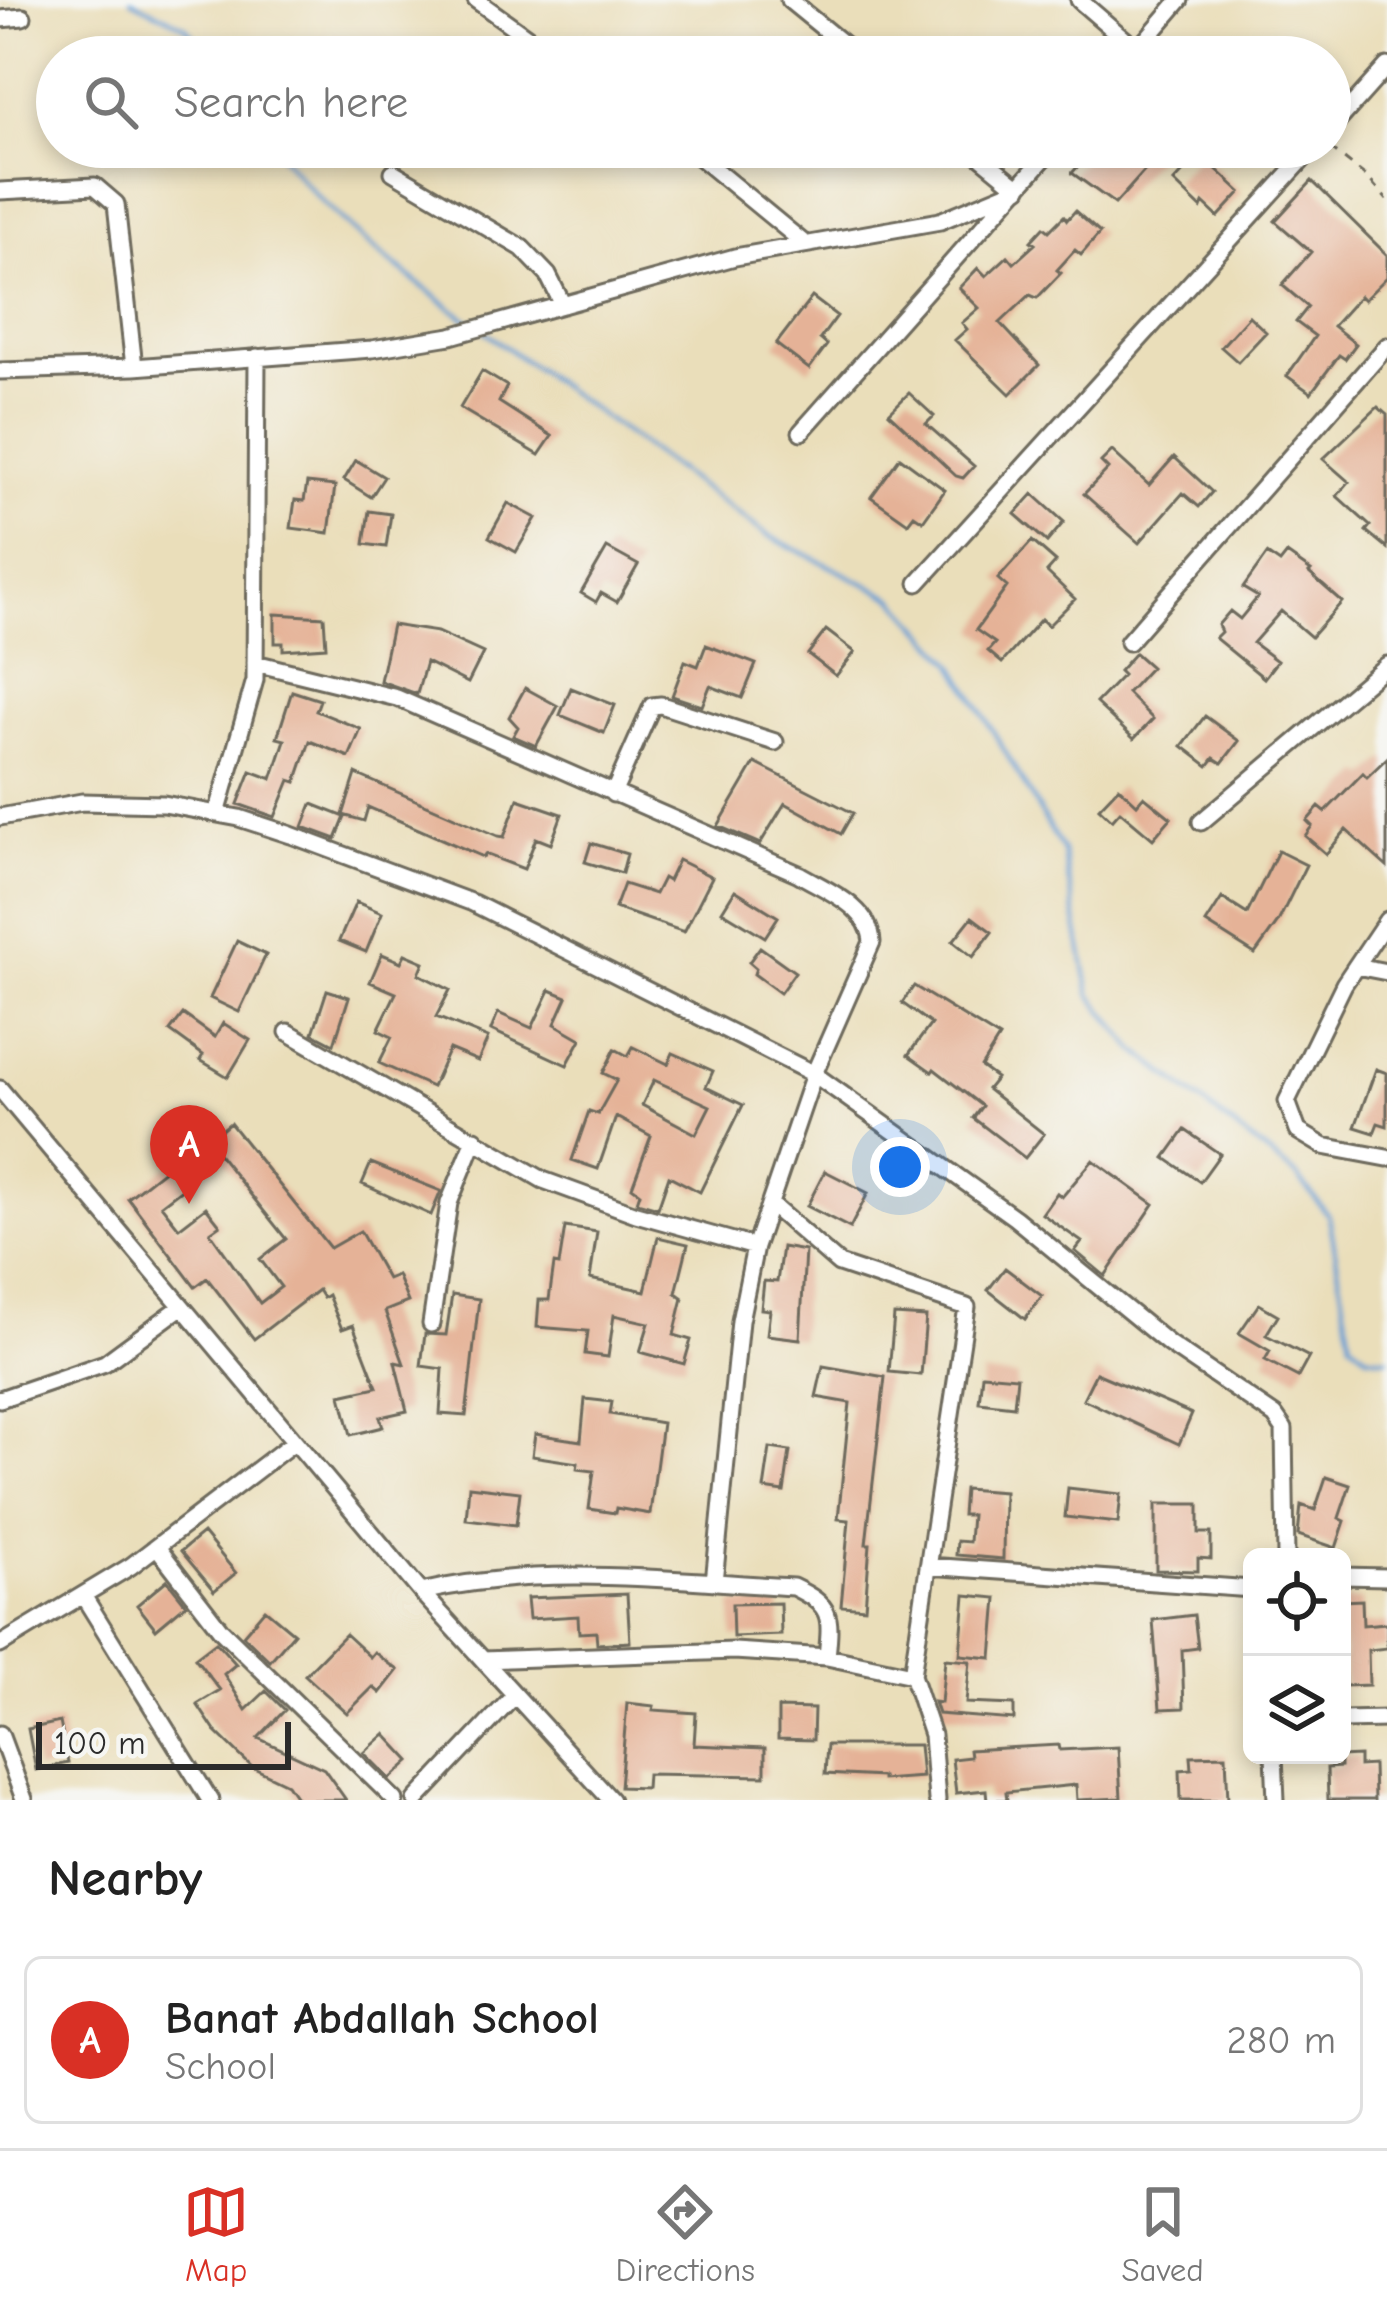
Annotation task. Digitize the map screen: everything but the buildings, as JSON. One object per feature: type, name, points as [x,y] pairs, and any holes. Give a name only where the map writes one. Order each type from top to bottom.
[{"type":"street","points":[[476,0],[526,36]]},
{"type":"street","points":[[789,0],[833,36]]},
{"type":"street","points":[[1079,0],[1116,36]]},
{"type":"street","points":[[1149,36],[1180,0]]},
{"type":"street","points":[[0,19],[22,17]]},
{"type":"street","points":[[1351,106],[1387,66]]},
{"type":"street","points":[[713,168],[805,244]]},
{"type":"street","points":[[995,168],[1019,188]]},
{"type":"street","points":[[801,432],[1036,168]]},
{"type":"street","points":[[918,583],[1295,168]]},
{"type":"street","points":[[393,172],[522,248],[548,275],[563,305]]},
{"type":"street","points":[[0,191],[95,186],[116,204],[134,367]]},
{"type":"street","points":[[0,371],[257,358],[372,349],[451,336],[736,257],[940,221],[1019,188]]},
{"type":"street","points":[[1128,642],[1387,346]]},
{"type":"street","points":[[217,814],[255,680],[257,358]]},
{"type":"street","points":[[255,663],[397,698],[799,874],[863,916],[872,942],[814,1074],[755,1246],[740,1322],[714,1582]]},
{"type":"street","points":[[1201,822],[1387,665]]},
{"type":"street","points":[[613,794],[652,706],[775,742]]},
{"type":"street","points":[[0,817],[82,802],[164,804],[291,835],[473,904],[814,1074],[1015,1218],[1169,1344],[1275,1415],[1284,1429],[1286,1548]]},
{"type":"street","points":[[1387,920],[1356,966],[1287,1101],[1298,1131],[1323,1146],[1387,1158]]},
{"type":"street","points":[[1356,966],[1387,972]]},
{"type":"street","points":[[288,1032],[543,1180],[635,1214],[755,1246]]},
{"type":"street","points":[[0,1089],[421,1592],[610,1800]]},
{"type":"street","points":[[431,1324],[449,1204],[475,1139]]},
{"type":"street","points":[[770,1204],[838,1264],[967,1307],[912,1675],[932,1736],[937,1800]]},
{"type":"street","points":[[0,1399],[105,1363],[181,1307]]},
{"type":"street","points":[[0,1645],[84,1597],[157,1547],[294,1442]]},
{"type":"street","points":[[157,1547],[221,1630],[395,1800]]},
{"type":"street","points":[[928,1566],[1243,1588]]},
{"type":"street","points":[[421,1592],[499,1576],[552,1575],[793,1587],[816,1598],[830,1622],[827,1657]]},
{"type":"street","points":[[1351,1576],[1387,1576]]},
{"type":"street","points":[[84,1597],[210,1800]]},
{"type":"street","points":[[483,1660],[734,1651],[827,1657],[912,1675]]},
{"type":"street","points":[[416,1800],[515,1695]]},
{"type":"street","points":[[1351,1720],[1387,1719]]},
{"type":"street","points":[[0,1734],[24,1799]]},
{"type":"street","points":[[1274,1764],[1276,1800]]},
{"type":"path","points":[[1351,164],[1387,200]]},
{"type":"waterway","points":[[131,0],[185,26],[193,36]]},
{"type":"waterway","points":[[291,168],[395,266],[476,326]]},
{"type":"waterway","points":[[485,332],[767,535],[894,598],[954,664],[1063,851],[1090,994],[1135,1050],[1297,1176],[1329,1216],[1351,1342],[1368,1356],[1387,1358]]},
{"type":"place","name":"Banat Abdallah School","points":[[189,1204]]}]
